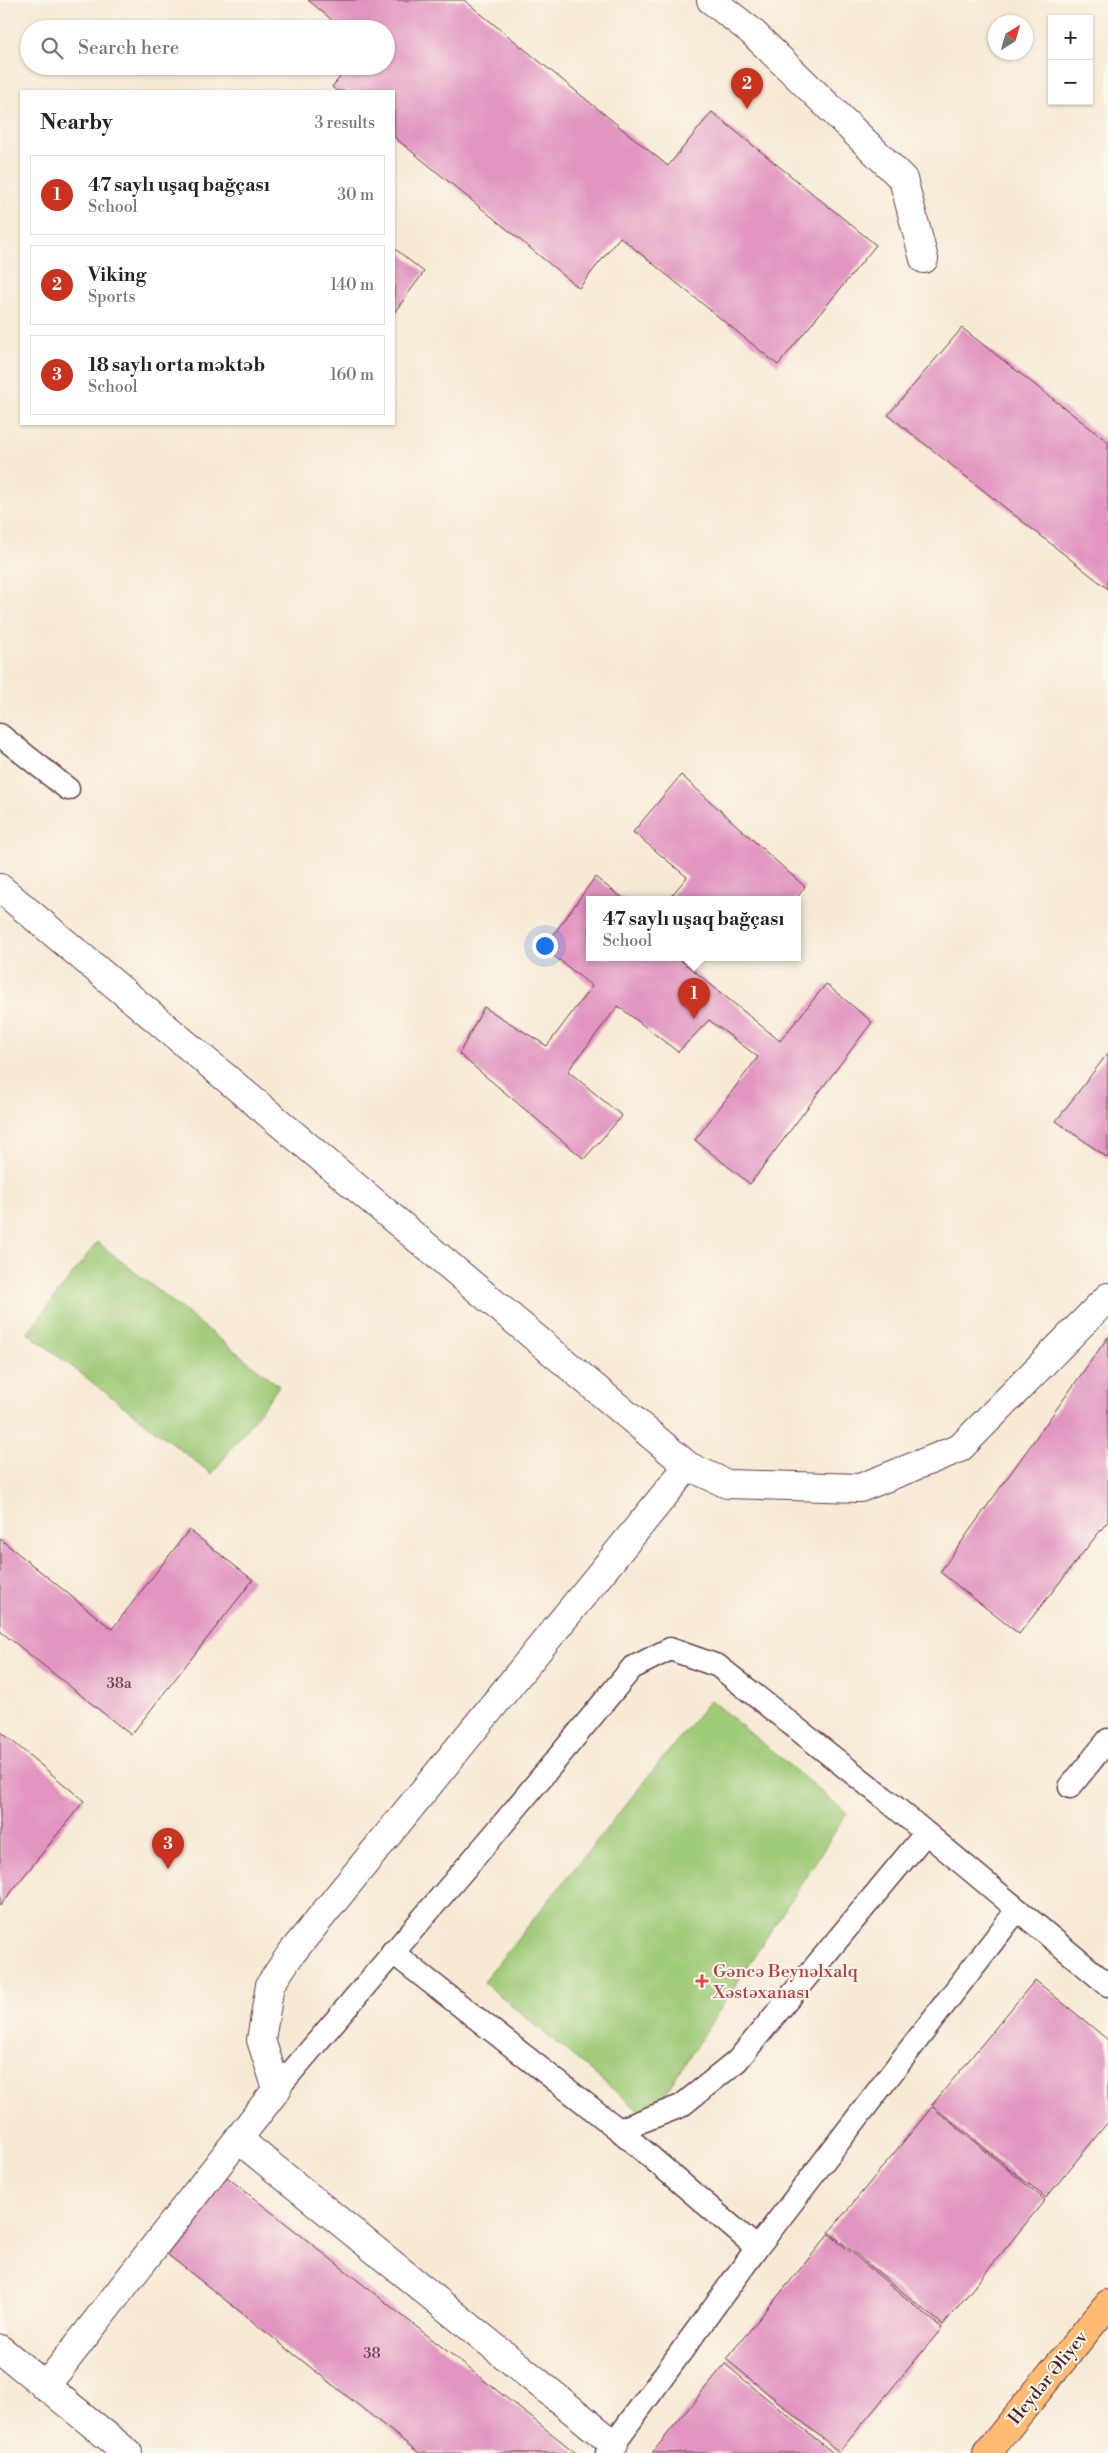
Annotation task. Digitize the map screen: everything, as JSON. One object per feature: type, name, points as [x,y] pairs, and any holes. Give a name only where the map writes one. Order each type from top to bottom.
[{"type":"main road","name":"Heydər Əliyev","points":[[987,2453],[1108,2304]]},
{"type":"street","points":[[711,0],[751,31],[903,179],[924,259]]},
{"type":"street","points":[[0,888],[688,1466],[727,1484],[860,1488],[960,1448],[1108,1297]]},
{"type":"street","points":[[45,2387],[277,2089],[261,2040],[270,1986],[290,1955],[688,1466]]},
{"type":"street","points":[[238,2139],[610,2448]]},
{"type":"street","points":[[0,2350],[128,2453]]},
{"type":"lane","points":[[0,735],[68,790]]},
{"type":"lane","points":[[277,2089],[497,1831],[632,1668],[670,1649],[718,1666],[883,1797],[1108,1985]]},
{"type":"lane","points":[[1070,1787],[1108,1740]]},
{"type":"lane","points":[[619,2130],[681,2106],[737,2060],[925,1834]]},
{"type":"lane","points":[[610,2448],[757,2248],[1017,1910]]},
{"type":"lane","points":[[392,1952],[619,2130],[757,2248]]},
{"type":"green space","points":[[97,1242],[279,1386],[212,1474],[28,1333]]},
{"type":"green space","points":[[710,1700],[847,1813],[649,2119],[483,1982]]},
{"type":"building","points":[[308,0],[464,0],[668,166],[712,112],[876,245],[778,365],[620,237],[579,288],[395,138],[395,90],[336,90],[332,87],[342,75],[395,75],[395,20],[332,20]]},
{"type":"building","points":[[395,249],[424,272],[395,312]]},
{"type":"building","points":[[962,328],[1108,442],[1108,589],[888,415]]},
{"type":"building","points":[[681,775],[805,887],[798,896],[671,896],[687,877],[633,832]]},
{"type":"building","points":[[595,877],[620,896],[586,896],[586,961],[682,961],[780,1041],[826,984],[872,1022],[750,1184],[695,1140],[758,1057],[709,1020],[678,1052],[618,1006],[568,1071],[622,1116],[584,1159],[459,1054],[484,1007],[547,1046],[592,986],[544,948]]},
{"type":"building","points":[[1108,1053],[1108,1158],[1056,1121]]},
{"type":"building","points":[[1108,1337],[1108,1521],[1019,1634],[940,1572]]},
{"type":"building","points":[[189,1530],[253,1580],[131,1735],[0,1631],[0,1539],[112,1629]]},
{"type":"building","points":[[0,1731],[84,1801],[0,1906]]},
{"type":"building","points":[[1035,1980],[1108,2040],[1108,2122],[1046,2198],[932,2105]]},
{"type":"building","points":[[932,2107],[1045,2200],[943,2325],[829,2232]]},
{"type":"building","points":[[227,2177],[576,2453],[419,2453],[167,2254]]},
{"type":"building","points":[[829,2234],[942,2328],[839,2452],[726,2359]]},
{"type":"building","points":[[725,2364],[833,2453],[652,2453]]},
{"type":"place","name":"Viking","points":[[747,109]]},
{"type":"place","name":"47 saylı uşaq bağçası","points":[[694,1019]]},
{"type":"place","name":"18 saylı orta məktəb","points":[[168,1869]]},
{"type":"place","name":"Gəncə Beynəlxalq Xəstəxanası","points":[[702,1981]]}]
